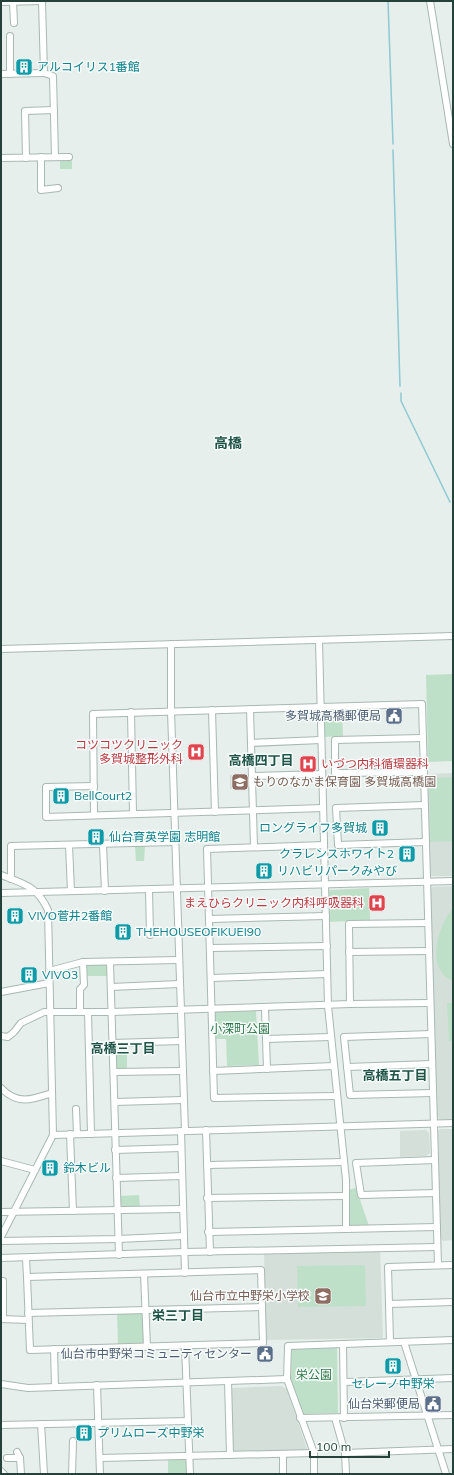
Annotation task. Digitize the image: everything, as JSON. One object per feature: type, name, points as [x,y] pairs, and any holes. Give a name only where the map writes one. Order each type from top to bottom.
[{"type":"street","points":[[1,2],[42,1],[44,73]]},
{"type":"street","points":[[430,1],[453,144]]},
{"type":"street","points":[[13,2],[14,23]]},
{"type":"street","points":[[10,36],[10,74]]},
{"type":"street","points":[[1,74],[44,73],[54,76],[55,157]]},
{"type":"street","points":[[26,158],[25,111],[54,110]]},
{"type":"street","points":[[40,157],[41,190],[58,188]]},
{"type":"street","points":[[1,158],[69,157]]},
{"type":"street","points":[[1,649],[453,636]]},
{"type":"street","points":[[319,640],[328,1006],[336,1096],[344,1162],[346,1229]]},
{"type":"street","points":[[171,644],[171,711],[183,1100],[183,1131],[181,1148],[185,1273]]},
{"type":"street","points":[[94,815],[93,714],[422,704],[438,1266]]},
{"type":"street","points":[[250,709],[254,847]]},
{"type":"street","points":[[212,710],[215,812]]},
{"type":"street","points":[[131,712],[133,814]]},
{"type":"street","points":[[422,738],[335,740],[335,773],[423,772]]},
{"type":"street","points":[[251,743],[321,740]]},
{"type":"street","points":[[252,776],[322,774]]},
{"type":"street","points":[[94,786],[46,788],[46,817],[322,808]]},
{"type":"street","points":[[425,805],[336,808],[338,844],[426,842]]},
{"type":"street","points":[[12,893],[14,880],[12,846],[103,845],[175,842]]},
{"type":"street","points":[[69,845],[71,892]]},
{"type":"street","points":[[103,845],[104,891]]},
{"type":"street","points":[[324,845],[207,849],[211,948],[214,1098],[336,1096]]},
{"type":"street","points":[[1,875],[38,892],[48,910],[53,1134],[1,1237]]},
{"type":"street","points":[[1,893],[453,881]]},
{"type":"street","points":[[149,890],[150,935]]},
{"type":"street","points":[[210,919],[326,916]]},
{"type":"street","points":[[350,1004],[349,924],[428,922]]},
{"type":"street","points":[[211,948],[327,946]]},
{"type":"street","points":[[349,952],[429,951]]},
{"type":"street","points":[[50,971],[83,962],[179,960]]},
{"type":"street","points":[[80,1012],[80,989],[84,985],[83,962]]},
{"type":"street","points":[[110,962],[119,1255]]},
{"type":"street","points":[[211,978],[327,974]]},
{"type":"street","points":[[1,992],[49,983]]},
{"type":"street","points":[[111,987],[179,984]]},
{"type":"street","points":[[1,1036],[8,1037],[21,1023],[44,1012],[111,1012],[328,1006],[350,1004],[430,1003]]},
{"type":"street","points":[[265,1008],[267,1069]]},
{"type":"street","points":[[88,1012],[92,1134]]},
{"type":"street","points":[[431,1034],[344,1037],[350,1095],[433,1093]]},
{"type":"street","points":[[266,1039],[330,1037]]},
{"type":"street","points":[[112,1043],[181,1041]]},
{"type":"street","points":[[347,1067],[432,1064]]},
{"type":"street","points":[[213,1071],[334,1066]]},
{"type":"street","points":[[114,1072],[182,1071]]},
{"type":"street","points":[[1,1088],[11,1097],[22,1100],[32,1099],[52,1093]]},
{"type":"street","points":[[114,1102],[183,1100]]},
{"type":"street","points":[[73,1211],[74,1134],[76,1108]]},
{"type":"street","points":[[53,1134],[453,1123]]},
{"type":"street","points":[[206,1130],[208,1232],[210,1252]]},
{"type":"street","points":[[115,1150],[181,1148]]},
{"type":"street","points":[[1,1160],[35,1170]]},
{"type":"street","points":[[435,1160],[356,1163],[361,1195],[436,1194]]},
{"type":"street","points":[[207,1165],[344,1162]]},
{"type":"street","points":[[116,1178],[182,1176]]},
{"type":"street","points":[[208,1198],[345,1196]]},
{"type":"street","points":[[1,1212],[183,1209]]},
{"type":"street","points":[[208,1232],[437,1227]]},
{"type":"street","points":[[1,1241],[184,1236]]},
{"type":"street","points":[[1,1258],[185,1252],[438,1247]]},
{"type":"street","points":[[26,1258],[30,1350],[263,1343],[261,1270],[27,1277]]},
{"type":"street","points":[[390,1342],[388,1267],[453,1265]]},
{"type":"street","points":[[144,1274],[147,1347]]},
{"type":"street","points":[[1,1281],[3,1281],[2,1319],[28,1316],[146,1310],[262,1307]]},
{"type":"street","points":[[389,1304],[453,1302]]},
{"type":"street","points":[[314,1474],[314,1453],[287,1379],[288,1346],[453,1340]]},
{"type":"street","points":[[404,1342],[446,1474]]},
{"type":"street","points":[[343,1344],[344,1418]]},
{"type":"street","points":[[185,1346],[190,1474]]},
{"type":"street","points":[[54,1349],[55,1387]]},
{"type":"street","points":[[344,1382],[453,1378]]},
{"type":"street","points":[[1,1384],[28,1388],[287,1379]]},
{"type":"street","points":[[228,1381],[230,1455]]},
{"type":"street","points":[[97,1385],[100,1474]]},
{"type":"street","points":[[300,1418],[453,1415]]},
{"type":"street","points":[[335,1418],[345,1452],[346,1474]]},
{"type":"street","points":[[1,1425],[188,1421]]},
{"type":"street","points":[[41,1424],[44,1474]]},
{"type":"street","points":[[72,1474],[73,1441]]},
{"type":"street","points":[[345,1452],[453,1449]]},
{"type":"street","points":[[100,1458],[314,1453]]},
{"type":"street","points":[[283,1454],[283,1474]]},
{"type":"street","points":[[7,1458],[18,1455],[21,1474]]},
{"type":"street","points":[[1,1471],[4,1474]]},
{"type":"shaded area","points":[[453,773],[453,876],[432,876],[430,875],[427,774]]},
{"type":"shaded area","name":"もりのなかま保育園 多賀城高橋園","points":[[230,775],[250,775],[250,789],[230,789]]},
{"type":"shaded area","points":[[453,886],[453,1119],[440,1120],[437,1116],[429,890],[432,887]]},
{"type":"shaded area","points":[[440,1129],[453,1129],[453,1240],[443,1241],[440,1237],[438,1131]]},
{"type":"shaded area","points":[[426,1130],[429,1133],[430,1153],[426,1156],[400,1157],[400,1131]]},
{"type":"shaded area","name":"仙台市立中野栄小学校","points":[[380,1249],[383,1338],[266,1340],[264,1254]]},
{"type":"shaded area","points":[[281,1386],[287,1389],[308,1452],[233,1454],[231,1388]]},
{"type":"green space","points":[[72,159],[72,169],[60,169],[60,160]]},
{"type":"green space","points":[[453,674],[453,761],[428,762],[426,675]]},
{"type":"green space","points":[[326,709],[342,709],[343,736],[323,737],[323,712]]},
{"type":"green space","points":[[453,777],[453,841],[430,842],[429,778]]},
{"type":"green space","points":[[135,846],[145,846],[144,861],[136,861]]},
{"type":"green space","points":[[369,888],[370,920],[328,922],[328,893],[330,890]]},
{"type":"green space","points":[[453,908],[453,981],[444,975],[439,967],[436,957],[436,947],[443,925]]},
{"type":"green space","points":[[83,962],[103,962],[108,967],[107,976],[83,976]]},
{"type":"green space","points":[[447,1003],[453,1003],[453,1041],[449,1041]]},
{"type":"green space","name":"小深町公園","points":[[256,1011],[259,1065],[227,1066],[226,1039],[214,1039],[213,1012]]},
{"type":"green space","points":[[114,1043],[127,1043],[127,1069],[113,1068]]},
{"type":"green space","points":[[356,1188],[369,1226],[350,1226],[348,1223],[347,1190]]},
{"type":"green space","points":[[139,1195],[140,1207],[124,1207],[120,1204],[119,1196]]},
{"type":"green space","points":[[365,1265],[366,1306],[298,1307],[297,1266]]},
{"type":"green space","points":[[141,1312],[144,1315],[145,1340],[142,1343],[118,1344],[117,1313]]},
{"type":"green space","name":"栄公園","points":[[337,1348],[338,1413],[302,1414],[291,1380],[292,1349]]},
{"type":"green space","points":[[186,1459],[186,1474],[168,1474],[168,1460]]},
{"type":"waterway","points":[[388,1],[393,144]]},
{"type":"waterway","points":[[393,150],[400,386]]},
{"type":"waterway","points":[[401,393],[401,401],[450,502]]},
{"type":"place","name":"アルコイリス1番館","points":[[24,67]]},
{"type":"place","name":"多賀城高橋郵便局","points":[[394,716]]},
{"type":"place","name":"コツコツクリニック 多賀城整形外科","points":[[196,752]]},
{"type":"place","name":"いづつ内科循環器科","points":[[308,764]]},
{"type":"place","name":"もりのなかま保育園 多賀城高橋園","points":[[240,782]]},
{"type":"place","name":"BellCourt2","points":[[61,796]]},
{"type":"place","name":"ロングライフ多賀城","points":[[380,828]]},
{"type":"place","name":"仙台育英学園 志明館","points":[[96,837]]},
{"type":"place","name":"クラレンスホワイト2","points":[[407,854]]},
{"type":"place","name":"リハビリパークみやび","points":[[264,871]]},
{"type":"place","name":"まえひらクリニック内科呼吸器科","points":[[377,903]]},
{"type":"place","name":"VIVO菅井2番館","points":[[15,916]]},
{"type":"place","name":"THEHOUSEOFIKUEI90","points":[[123,932]]},
{"type":"place","name":"VIVO3","points":[[29,975]]},
{"type":"place","name":"鈴木ビル","points":[[50,1168]]},
{"type":"place","name":"仙台市立中野栄小学校","points":[[323,1296]]},
{"type":"place","name":"仙台市中野栄コミュニティセンター","points":[[265,1354]]},
{"type":"place","name":"セレーノ中野栄","points":[[393,1366]]},
{"type":"place","name":"仙台栄郵便局","points":[[433,1404]]},
{"type":"place","name":"プリムローズ中野栄","points":[[84,1433]]},
{"type":"district","name":"高橋","points":[[228,443]]},
{"type":"district","name":"高橋四丁目","points":[[261,760]]},
{"type":"district","name":"高橋三丁目","points":[[123,1048]]},
{"type":"district","name":"高橋五丁目","points":[[395,1075]]},
{"type":"district","name":"栄三丁目","points":[[178,1315]]}]
